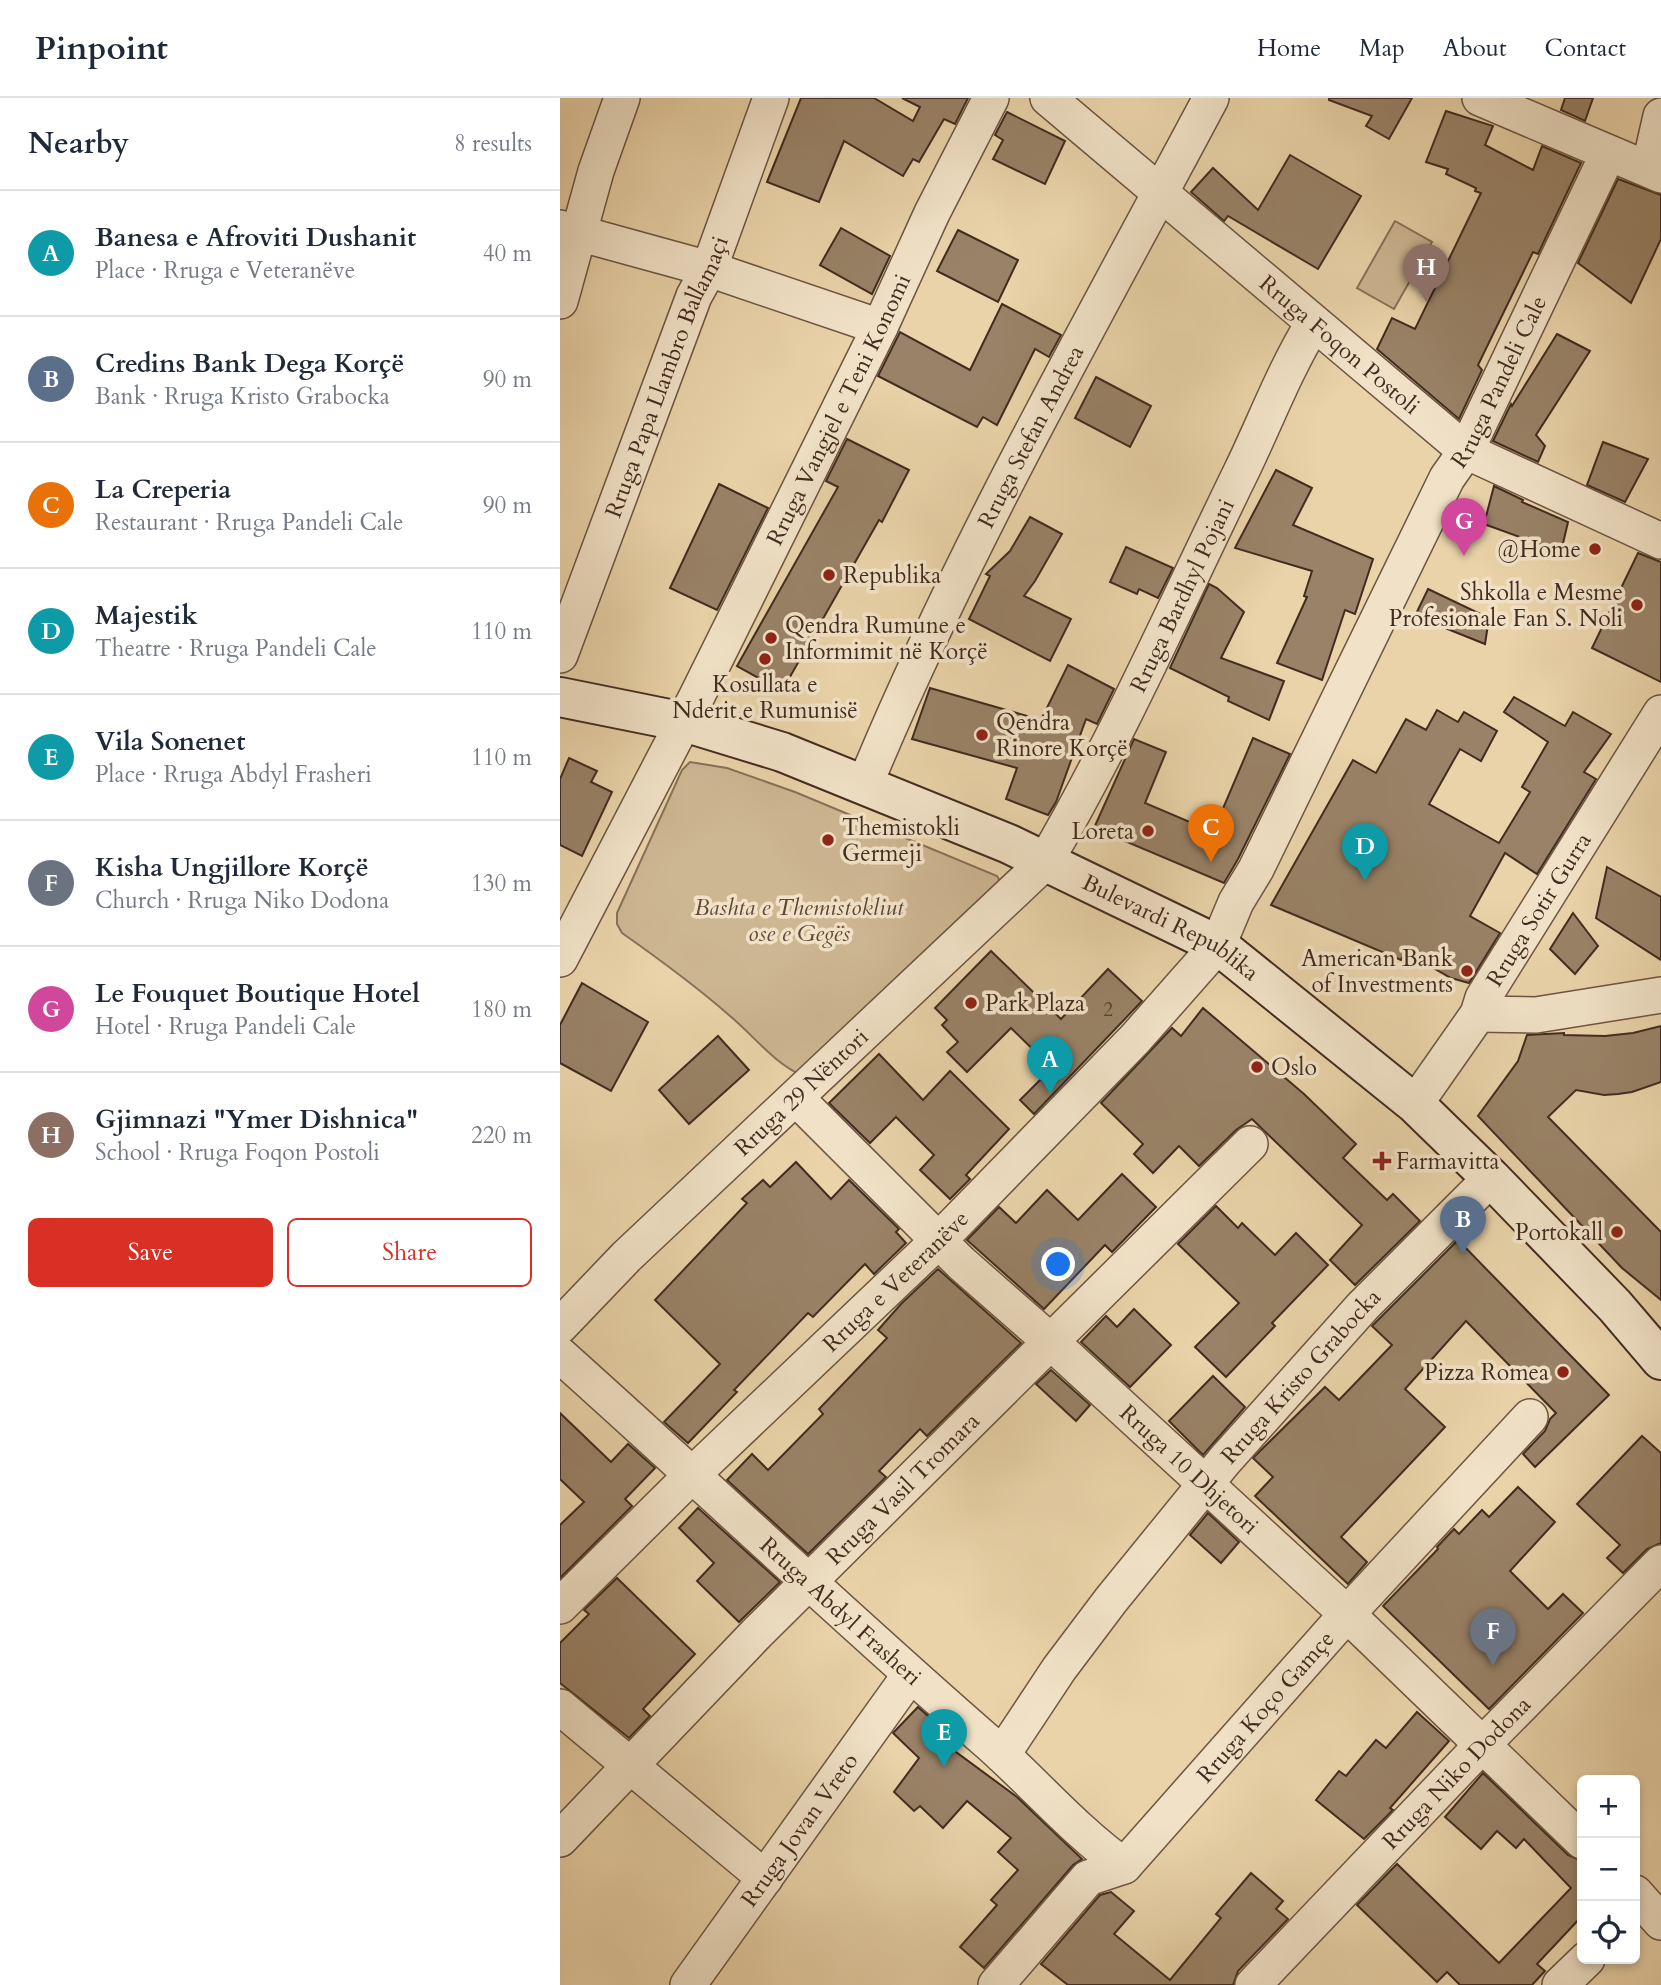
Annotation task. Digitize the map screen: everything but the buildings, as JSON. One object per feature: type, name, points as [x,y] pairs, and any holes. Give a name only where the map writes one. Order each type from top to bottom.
[{"type":"street","points":[[560,301],[570,230],[596,171],[622,98]]},
{"type":"street","name":"Rruga Papa Llambro Ballamaçi","points":[[560,655],[694,296],[709,269],[771,98]]},
{"type":"street","name":"Rruga Vangjel e Teni Konomi","points":[[561,956],[684,722],[880,327],[937,202],[991,98]]},
{"type":"street","name":"Rruga Foqon Postoli","points":[[1048,98],[1466,451],[1661,541]]},
{"type":"street","name":"Rruga Stefan Andrea","points":[[865,784],[961,571],[1054,389],[1211,98]]},
{"type":"street","points":[[1480,98],[1655,172],[1661,116]]},
{"type":"street","name":"Rruga Pandeli Cale","points":[[1218,945],[1236,902],[1256,869],[1447,478],[1466,451],[1608,154]]},
{"type":"street","points":[[570,230],[709,269],[880,327]]},
{"type":"street","name":"Rruga Bardhyl Pojani","points":[[1045,862],[1082,799],[1255,443],[1295,354],[1313,324]]},
{"type":"street","name":"Bulevardi Republika","points":[[560,697],[684,722],[782,752],[1009,844],[1218,945],[1415,1104],[1615,1306],[1661,1360]]},
{"type":"street","name":"Rruga Sotir Gurra","points":[[1415,1104],[1485,999],[1661,713]]},
{"type":"street","name":"Rruga 29 Nëntori","points":[[560,1326],[626,1257],[1045,862]]},
{"type":"street","name":"Rruga e Veteranëve","points":[[560,1606],[693,1474],[938,1241],[1135,1039],[1218,945]]},
{"type":"street","points":[[1485,999],[1536,1015],[1661,995]]},
{"type":"street","name":"Rruga 10 Dhjetori","points":[[796,1098],[938,1241],[1347,1614],[1579,1838]]},
{"type":"street","name":"Rruga Vasil Tromara","points":[[560,1839],[755,1634],[1250,1144]]},
{"type":"street","name":"Rruga Kristo Grabocka","points":[[1002,1755],[1059,1669],[1111,1600],[1225,1460],[1363,1306],[1491,1178]]},
{"type":"street","name":"Rruga Abdyl Frasheri","points":[[560,1354],[909,1675],[1002,1755],[1102,1850],[1124,1866]]},
{"type":"street","name":"Rruga Koço Gamçe","points":[[1124,1866],[1347,1614],[1530,1417]]},
{"type":"street","name":"Rruga Niko Dodona","points":[[1253,1985],[1483,1744],[1661,1563]]},
{"type":"street","name":"Rruga Jovan Vreto","points":[[688,1985],[909,1675]]},
{"type":"street","points":[[560,1707],[765,1878]]},
{"type":"street","points":[[996,1985],[1087,1878],[1124,1866]]},
{"type":"street","points":[[1560,1985],[1582,1964]]},
{"type":"green space","points":[[1395,221],[1432,242],[1394,309],[1357,288]]},
{"type":"green space","name":"Bashta e Themistokliut ose e Gegës","points":[[690,762],[727,768],[795,792],[997,876],[1000,881],[801,1075],[772,1056],[739,1023],[691,983],[622,933],[617,924],[617,913],[682,770]]},
{"type":"place","name":"Gjimnazi \"Ymer Dishnica\"","points":[[1426,302]]},
{"type":"place","name":"@Home","points":[[1595,549]]},
{"type":"place","name":"Le Fouquet Boutique Hotel","points":[[1464,556]]},
{"type":"place","name":"Republika","points":[[829,575]]},
{"type":"place","name":"Shkolla e Mesme Profesionale Fan S. Noli","points":[[1637,605]]},
{"type":"place","name":"Qendra Rumune e Informimit në Korçë","points":[[771,638]]},
{"type":"place","name":"Kosullata e Nderit e Rumunisë","points":[[765,659]]},
{"type":"place","name":"Qendra Rinore Korçë","points":[[982,735]]},
{"type":"place","name":"Loreta","points":[[1148,831]]},
{"type":"place","name":"Themistokli Germeji","points":[[828,840]]},
{"type":"place","name":"La Creperia","points":[[1211,862]]},
{"type":"place","name":"Majestik","points":[[1365,881]]},
{"type":"place","name":"American Bank of Investments","points":[[1467,971]]},
{"type":"place","name":"Park Plaza","points":[[971,1003]]},
{"type":"place","name":"Oslo","points":[[1257,1067]]},
{"type":"place","name":"Banesa e Afroviti Dushanit","points":[[1050,1094]]},
{"type":"place","name":"Farmavitta","points":[[1382,1161]]},
{"type":"place","name":"Portokall","points":[[1617,1232]]},
{"type":"place","name":"Credins Bank Dega Korçë","points":[[1463,1254]]},
{"type":"place","name":"Pizza Romea","points":[[1563,1372]]},
{"type":"place","name":"Kisha Ungjillore Korçë","points":[[1493,1666]]},
{"type":"place","name":"Vila Sonenet","points":[[944,1767]]}]
